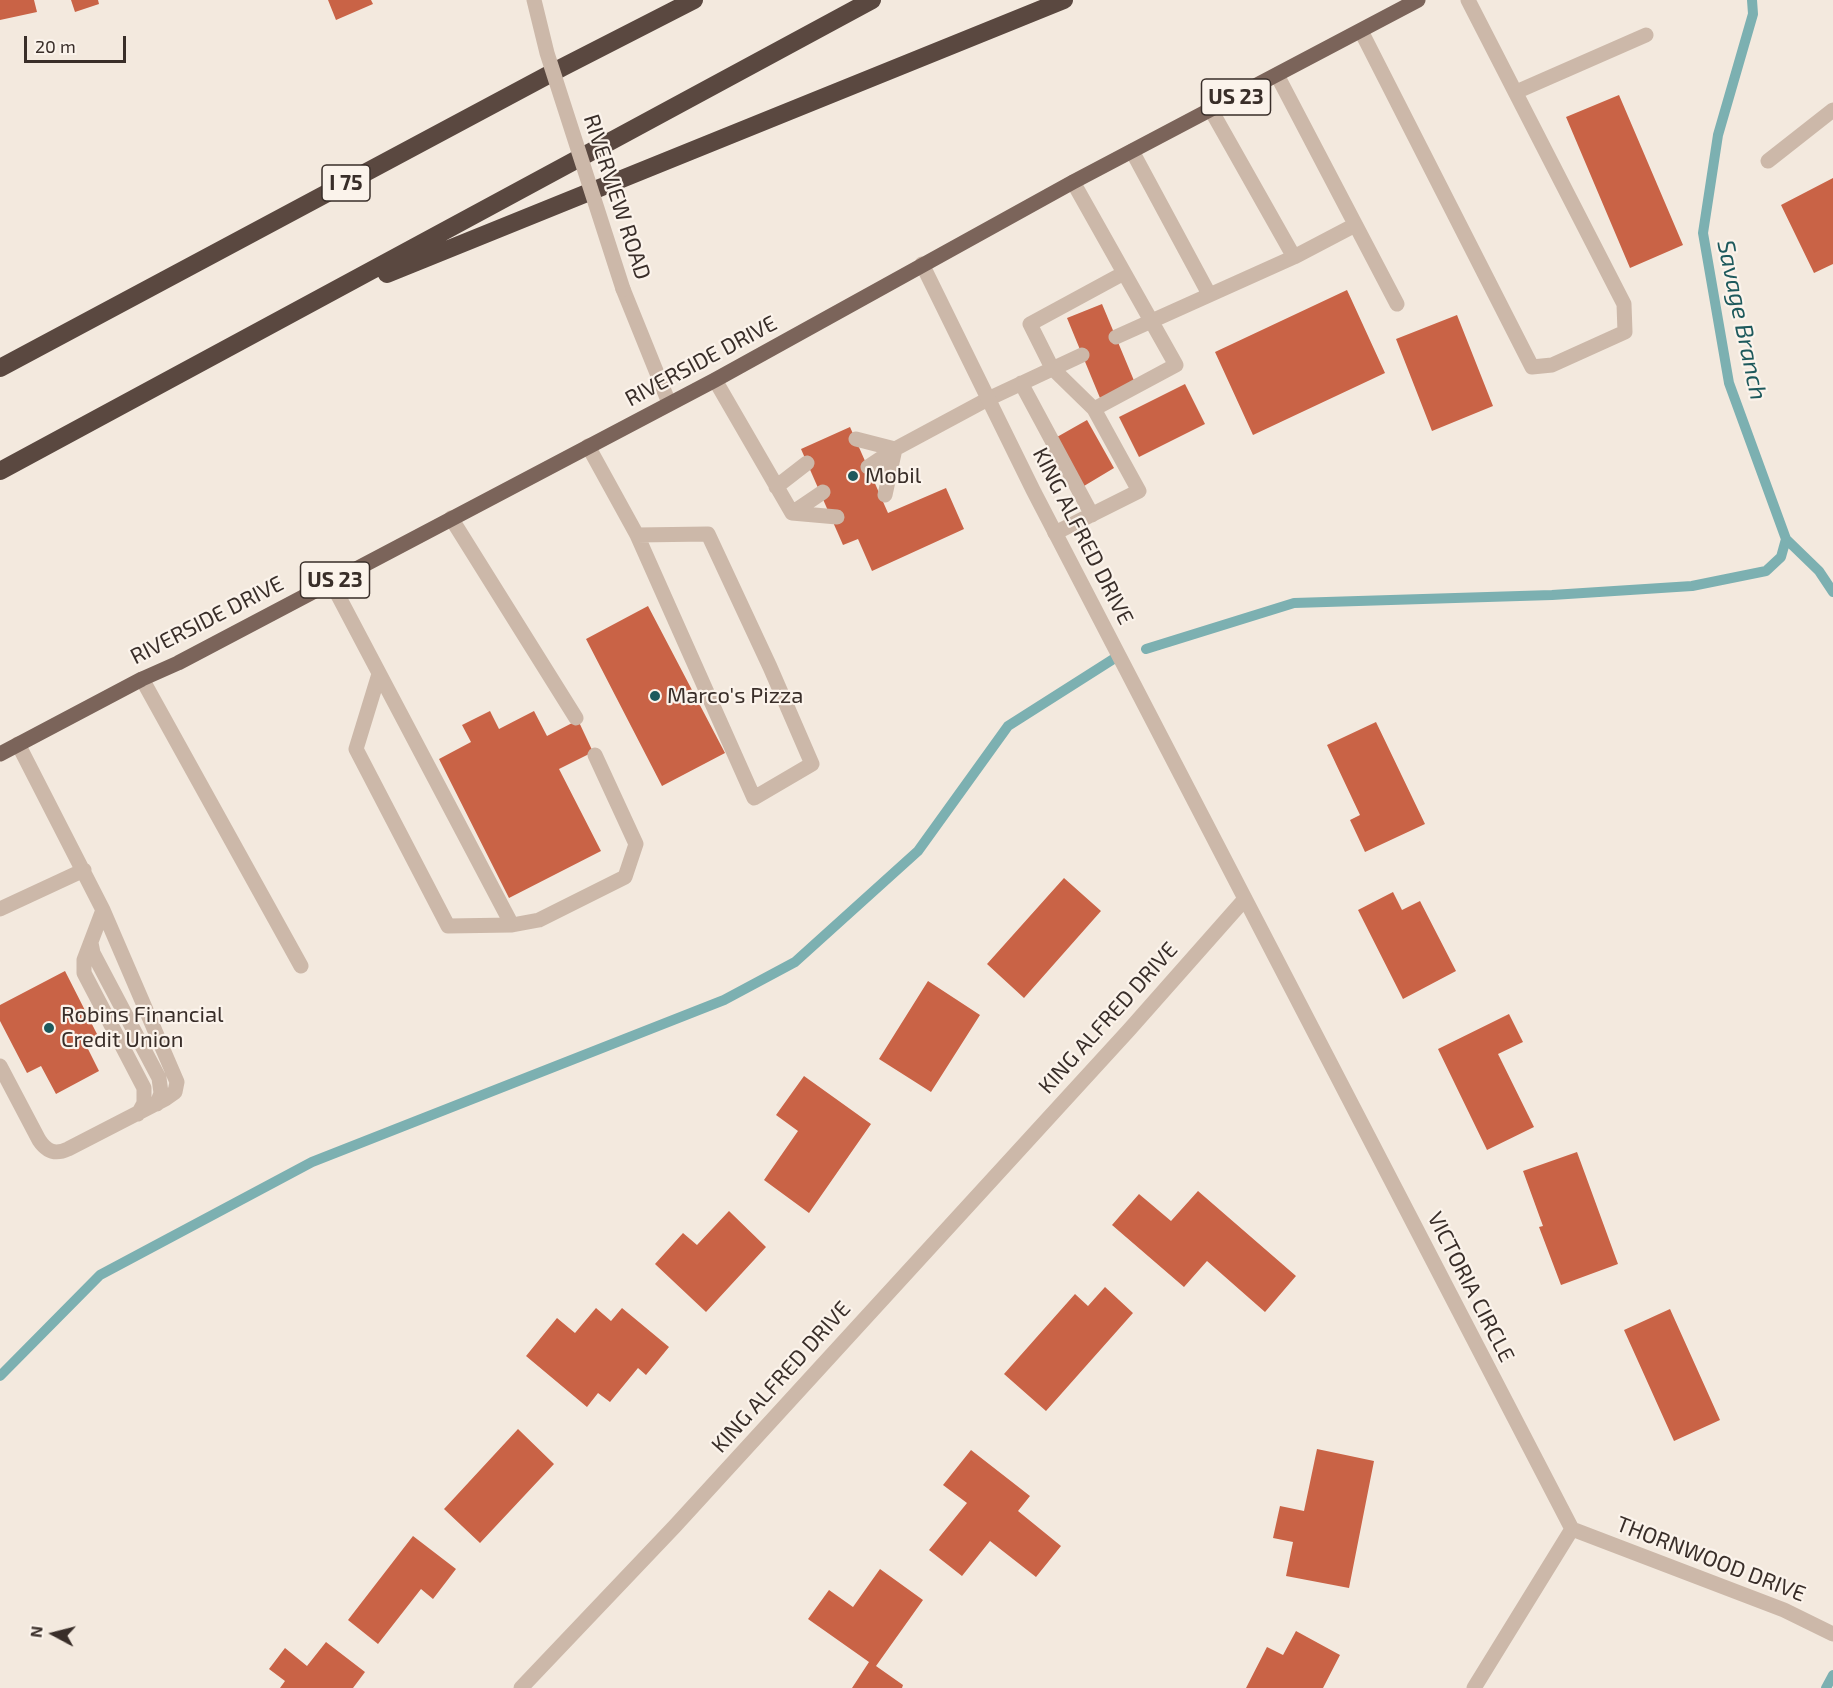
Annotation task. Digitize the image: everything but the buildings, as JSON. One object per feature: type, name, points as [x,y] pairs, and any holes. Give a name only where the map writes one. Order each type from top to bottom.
[{"type":"highway","name":"I 75","points":[[0,369],[563,67],[694,0]]},
{"type":"highway","points":[[0,471],[872,0]]},
{"type":"highway","points":[[305,307],[1064,0]]},
{"type":"main road","name":"RIVERSIDE DRIVE","points":[[0,754],[142,679],[178,663],[715,380],[1073,182],[1418,0]]},
{"type":"street","name":"RIVERVIEW ROAD","points":[[534,0],[547,53],[623,289],[669,403]]},
{"type":"street","points":[[1360,31],[1532,367],[1552,365],[1625,332],[1624,304],[1468,0]]},
{"type":"street","points":[[1515,92],[1646,35]]},
{"type":"street","points":[[1277,75],[1397,304]]},
{"type":"street","points":[[1211,110],[1294,257]]},
{"type":"street","points":[[1768,161],[1833,110]]},
{"type":"street","points":[[1132,151],[1209,294]]},
{"type":"street","points":[[1073,182],[1176,365],[1094,410]]},
{"type":"street","points":[[1116,337],[1294,257],[1356,225]]},
{"type":"street","name":"KING ALFRED DRIVE","points":[[520,1688],[675,1526],[1129,1030],[1244,900],[1055,533],[922,264]]},
{"type":"street","points":[[1055,533],[1139,491],[1094,410],[1052,368],[1030,324],[1124,273]]},
{"type":"street","points":[[868,466],[988,399],[1082,355]]},
{"type":"street","points":[[715,380],[792,513]]},
{"type":"street","points":[[1021,383],[1092,515]]},
{"type":"street","points":[[856,439],[895,449]]},
{"type":"street","points":[[588,446],[637,535],[754,798],[812,764],[708,534],[637,535]]},
{"type":"street","points":[[885,495],[895,449]]},
{"type":"street","points":[[776,487],[807,463]]},
{"type":"street","points":[[792,513],[823,492]]},
{"type":"street","points":[[792,513],[837,517]]},
{"type":"street","points":[[451,518],[576,718]]},
{"type":"street","points":[[331,582],[512,925]]},
{"type":"street","points":[[379,674],[356,749],[448,926],[512,925],[539,920],[625,877],[636,844],[596,755]]},
{"type":"street","points":[[142,679],[301,966]]},
{"type":"street","points":[[0,1066],[39,1140],[50,1151],[62,1152],[157,1104],[175,1092],[177,1077],[84,870],[18,744]]},
{"type":"street","points":[[0,909],[84,870]]},
{"type":"street","name":"VICTORIA CIRCLE","points":[[1244,900],[1572,1529]]},
{"type":"street","points":[[103,910],[84,960],[84,973],[144,1088],[144,1103],[138,1114]]},
{"type":"street","points":[[91,943],[93,953],[159,1078],[161,1093],[157,1104]]},
{"type":"street","points":[[1474,1688],[1572,1529]]},
{"type":"street","name":"THORNWOOD DRIVE","points":[[1572,1529],[1784,1610],[1833,1634]]},
{"type":"waterway","name":"Savage Branch","points":[[1752,0],[1753,14],[1718,135],[1703,233],[1729,383],[1786,539],[1819,571],[1833,592]]},
{"type":"waterway","points":[[1146,649],[1294,603],[1552,595],[1692,586],[1766,571],[1781,557],[1786,539]]},
{"type":"waterway","points":[[0,1376],[100,1275],[312,1162],[724,1000],[795,962],[918,851],[1008,726],[1115,658]]},
{"type":"waterway","points":[[1826,1688],[1833,1675]]},
{"type":"place","name":"Mobil","points":[[853,476]]},
{"type":"place","name":"Marco's Pizza","points":[[655,696]]},
{"type":"place","name":"Robins Financial Credit Union","points":[[49,1028]]}]
